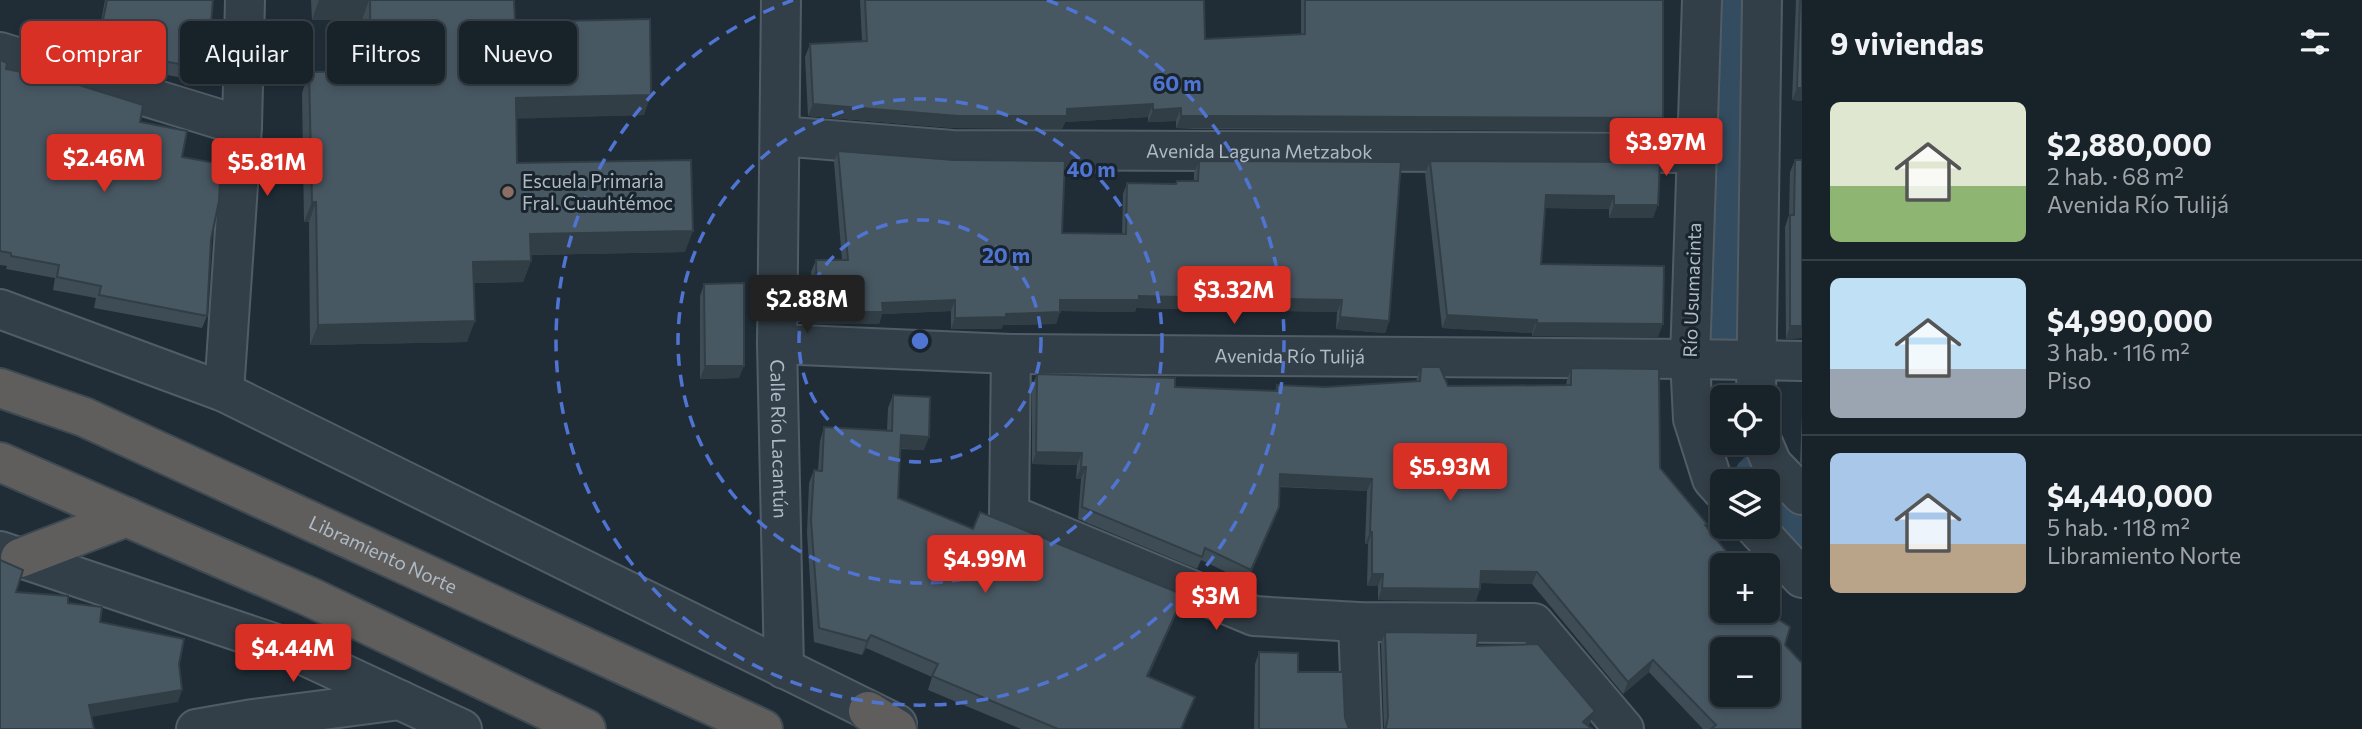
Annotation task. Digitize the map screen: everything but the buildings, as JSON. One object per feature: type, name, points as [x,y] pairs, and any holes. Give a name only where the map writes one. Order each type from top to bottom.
[{"type":"highway","name":"Libramiento Norte","points":[[0,388],[96,422],[763,729]]},
{"type":"highway","points":[[0,462],[310,597],[586,729]]},
{"type":"highway","points":[[10,555],[127,517]]},
{"type":"highway","points":[[519,697],[553,729]]},
{"type":"street","points":[[224,392],[242,126],[245,0]]},
{"type":"street","name":"Calle Río Lacantún","points":[[781,0],[778,344],[784,669]]},
{"type":"street","name":"Río Usumacinta","points":[[1702,0],[1690,359],[1693,419],[1710,473]]},
{"type":"street","points":[[1756,385],[1762,0]]},
{"type":"street","points":[[0,52],[242,126]]},
{"type":"street","name":"Avenida Laguna Metzabok","points":[[780,136],[951,150],[1697,153]]},
{"type":"street","points":[[0,309],[224,392],[882,720],[909,729]]},
{"type":"street","name":"Avenida Río Tulijá","points":[[778,344],[1011,354],[1802,361]]},
{"type":"street","points":[[1011,354],[1009,514],[1254,616],[1358,622],[1535,623],[1624,729]]},
{"type":"street","points":[[1768,455],[1772,464],[1802,495]]},
{"type":"street","points":[[1766,539],[1802,578]]},
{"type":"street","points":[[10,555],[288,648],[462,729]]},
{"type":"street","points":[[1358,622],[1362,729]]},
{"type":"street","points":[[196,729],[400,700]]},
{"type":"waterway","points":[[1721,325],[1733,0]]},
{"type":"waterway","points":[[1780,500],[1802,527]]},
{"type":"place","name":"Escuela Primaria Fral. Cuauhtémoc","points":[[508,192]]}]
